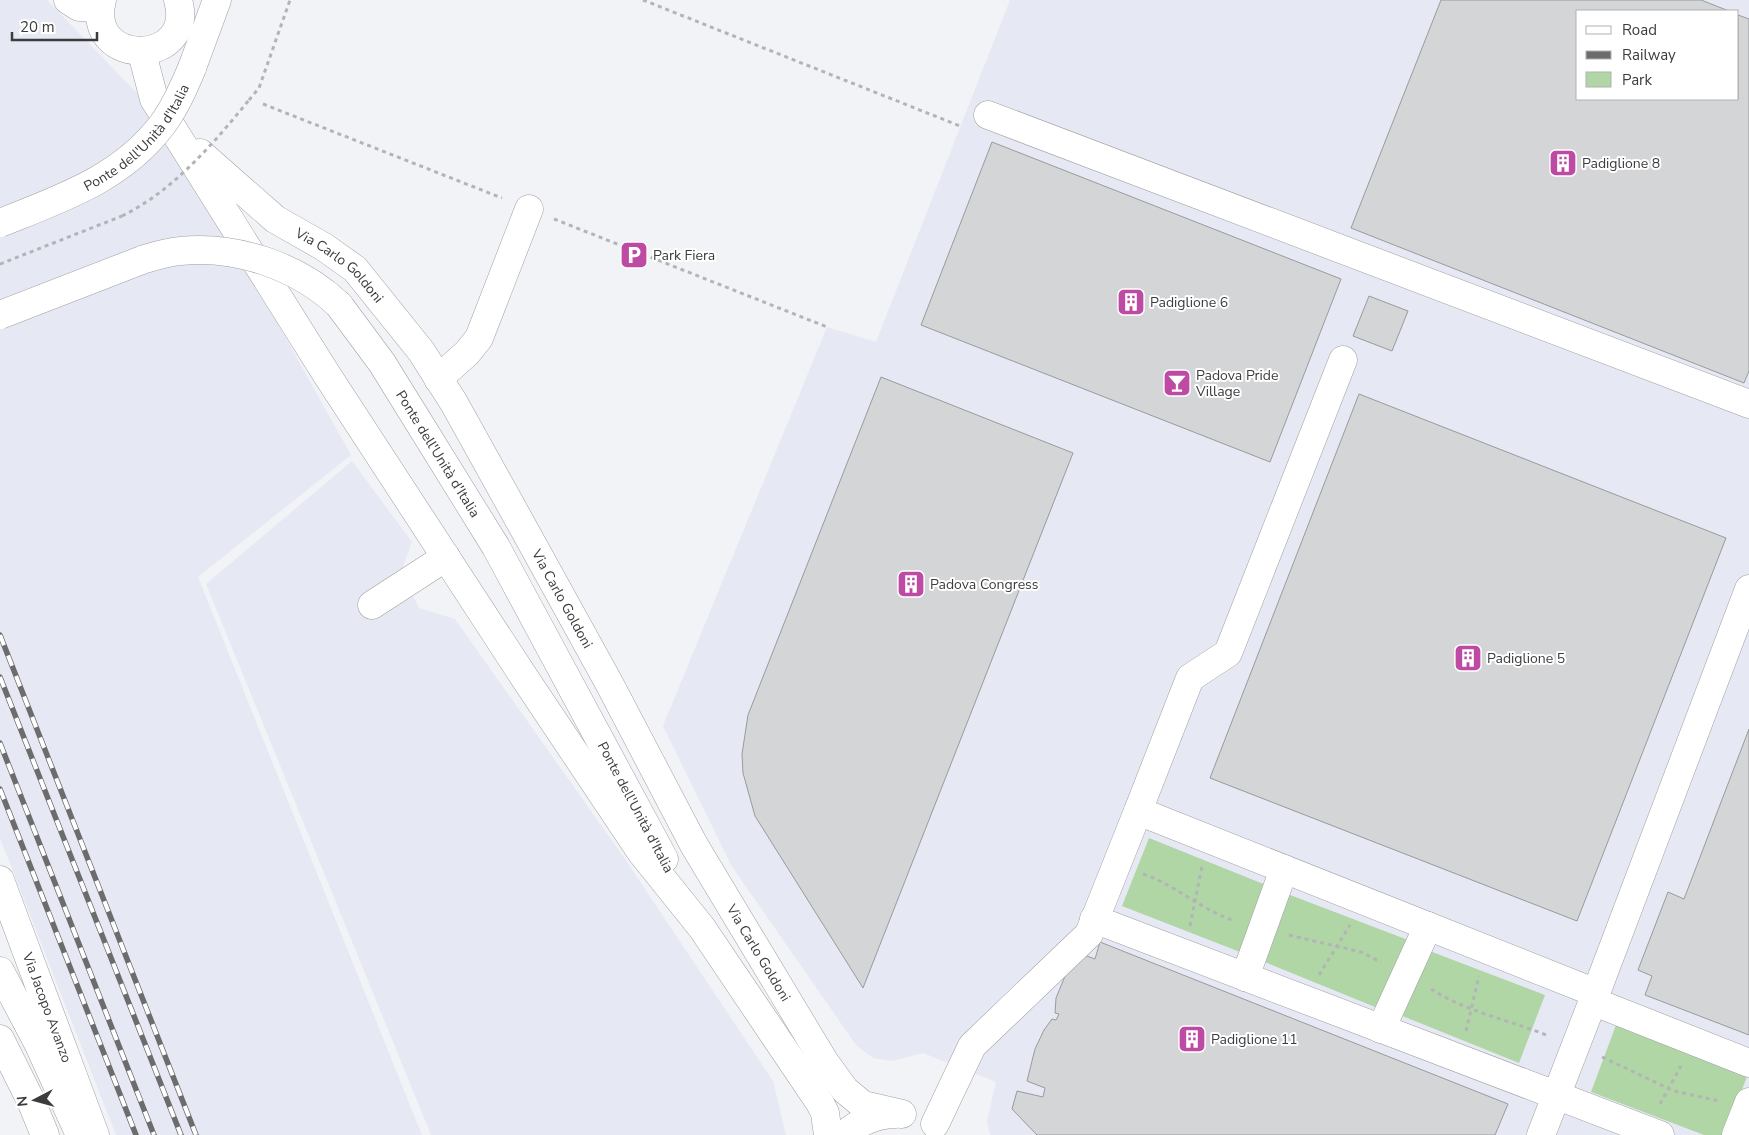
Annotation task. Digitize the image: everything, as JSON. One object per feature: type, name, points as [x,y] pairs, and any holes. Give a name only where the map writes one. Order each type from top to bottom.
[{"type":"street","points":[[68,0],[79,7],[101,4],[104,31],[111,40],[131,51],[142,52],[154,50],[172,36],[178,25],[180,14],[178,0]]},
{"type":"street","name":"Ponte dell'Unità d'Italia","points":[[0,222],[75,193],[121,167],[141,150],[163,124],[180,95],[218,0]]},
{"type":"street","name":"Via Carlo Goldoni","points":[[142,52],[154,99],[327,375],[640,852],[702,928],[820,1103],[825,1113],[828,1135]]},
{"type":"street","points":[[988,115],[1749,404]]},
{"type":"street","name":"Via Carlo Goldoni","points":[[168,122],[220,174],[261,209],[283,225],[338,256],[355,269],[415,343],[438,379],[605,676],[694,845],[824,1061],[845,1090],[863,1105],[915,1116],[941,1130]]},
{"type":"street","points":[[438,379],[467,353],[479,338],[529,209]]},
{"type":"street","name":"Ponte dell'Unità d'Italia","points":[[0,316],[142,260],[178,251],[208,250],[235,254],[290,271],[331,298],[355,326],[382,363],[496,546],[702,928]]},
{"type":"street","points":[[941,1130],[972,1046],[1088,934],[1190,678],[1228,653],[1344,360]]},
{"type":"street","points":[[372,605],[446,557]]},
{"type":"street","points":[[1541,1135],[1594,997],[1743,625],[1749,589]]},
{"type":"street","points":[[1138,811],[1428,926],[1749,1062]]},
{"type":"street","points":[[1245,977],[1284,869]]},
{"type":"street","name":"Via Jacopo Avanzo","points":[[0,880],[95,1135]]},
{"type":"street","points":[[1094,919],[1556,1096],[1658,1122]]},
{"type":"street","points":[[1381,1028],[1428,926]]},
{"type":"street","points":[[0,971],[38,1043],[80,1135]]},
{"type":"street","points":[[0,1039],[31,1101],[45,1135]]},
{"type":"street","points":[[1736,1135],[1738,1103]]},
{"type":"street","points":[[844,1135],[864,1121],[877,1116],[902,1114]]},
{"type":"path","points":[[0,264],[122,216],[160,195],[191,165],[259,88],[290,0]]},
{"type":"path","points":[[643,0],[960,126]]},
{"type":"path","points":[[1189,932],[1203,859]]},
{"type":"path","points":[[1135,872],[1166,883],[1195,903],[1239,922]]},
{"type":"path","points":[[1315,982],[1353,919]]},
{"type":"path","points":[[1280,933],[1361,952],[1389,966]]},
{"type":"path","points":[[1465,1033],[1481,970]]},
{"type":"path","points":[[1424,984],[1450,1001],[1471,1010],[1532,1029]]},
{"type":"path","points":[[1604,1058],[1668,1088],[1738,1103]]},
{"type":"path","points":[[1658,1122],[1668,1088],[1684,1060]]},
{"type":"shaded area","points":[[0,0],[47,0],[166,123],[351,455],[198,577],[422,1135],[116,1135],[0,838]]},
{"type":"shaded area","points":[[1010,0],[1749,0],[1749,1135],[990,1135],[987,1121],[996,1082],[923,1053],[893,1061],[873,1058],[856,1045],[731,865],[663,726],[827,327],[876,342]]},
{"type":"shaded area","points":[[352,461],[412,542],[401,572],[419,608],[455,619],[625,859],[773,1081],[786,1135],[431,1135],[206,584]]},
{"type":"green space","points":[[1149,838],[1271,887],[1240,952],[1122,906]]},
{"type":"green space","points":[[1285,893],[1408,940],[1380,1009],[1262,961]]},
{"type":"green space","points":[[1427,950],[1545,995],[1519,1063],[1395,1013]]},
{"type":"green space","points":[[1616,1025],[1747,1076],[1726,1135],[1704,1135],[1591,1092]]},
{"type":"building","name":"Padiglione 8","points":[[1441,0],[1701,0],[1726,10],[1576,10],[1576,100],[1739,100],[1739,15],[1749,19],[1749,371],[1744,383],[1351,228]]},
{"type":"building","name":"Padiglione 6","points":[[992,142],[1341,279],[1270,462],[921,325]]},
{"type":"building","points":[[1369,296],[1408,311],[1392,351],[1353,336]]},
{"type":"building","name":"Padova Congress","points":[[881,377],[1073,453],[863,988],[755,816],[743,773],[742,754],[748,715]]},
{"type":"building","name":"Padiglione 5","points":[[1359,394],[1726,538],[1577,921],[1210,778]]},
{"type":"building","points":[[1749,729],[1749,1035],[1645,995],[1652,976],[1638,970],[1668,892],[1684,899]]},
{"type":"building","name":"Padiglione 11","points":[[1100,942],[1508,1104],[1495,1135],[1037,1135],[1012,1109],[1017,1091],[1043,1097],[1045,1088],[1027,1081],[1035,1049],[1044,1030],[1052,1019],[1056,1020],[1059,1014],[1055,1013],[1056,998],[1070,964],[1079,953],[1095,959]]},
{"type":"railway","points":[[0,635],[196,1135]]},
{"type":"railway","points":[[0,677],[181,1135]]},
{"type":"railway","points":[[0,743],[154,1135]]},
{"type":"railway","points":[[0,789],[136,1135]]},
{"type":"place","name":"Padiglione 8","points":[[1563,163]]},
{"type":"place","name":"Park Fiera","points":[[634,255]]},
{"type":"place","name":"Padiglione 6","points":[[1131,302]]},
{"type":"place","name":"Padova Pride Village","points":[[1177,383]]},
{"type":"place","name":"Padova Congress","points":[[911,584]]},
{"type":"place","name":"Padiglione 5","points":[[1468,658]]},
{"type":"place","name":"Padiglione 11","points":[[1192,1039]]}]
